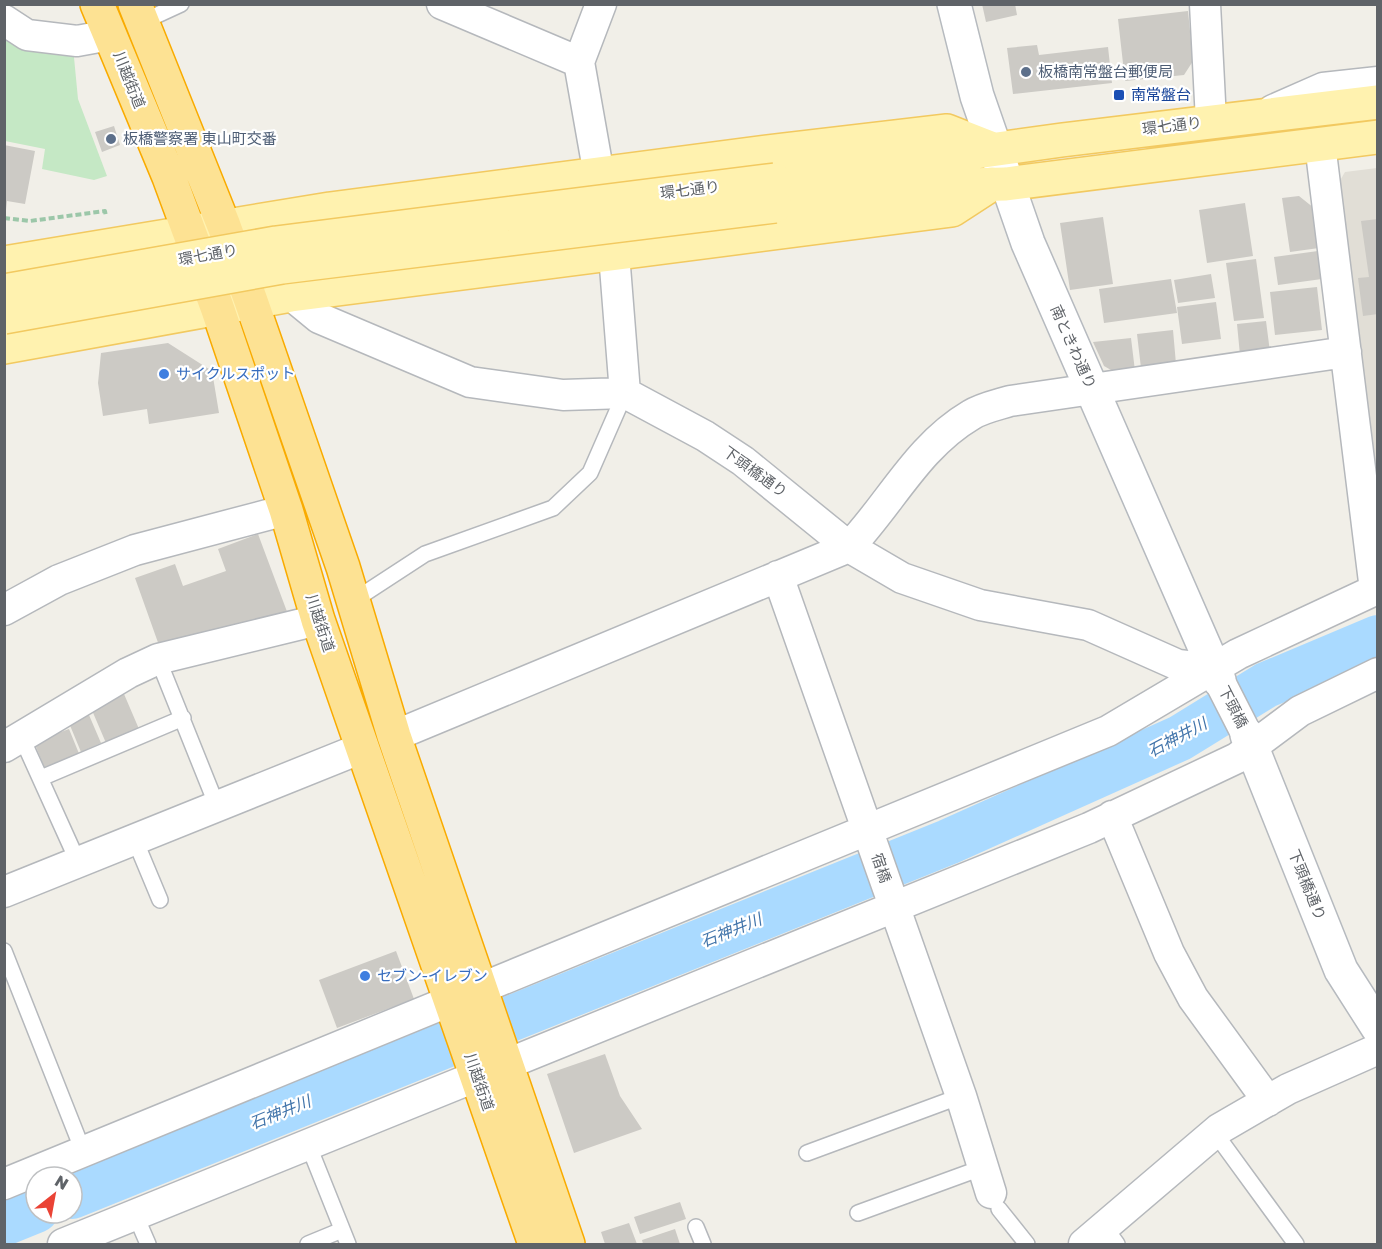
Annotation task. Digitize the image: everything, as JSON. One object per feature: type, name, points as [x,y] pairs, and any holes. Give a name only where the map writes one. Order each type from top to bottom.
[{"type":"highway","name":"川越街道","points":[[97,4],[190,231],[286,510],[318,620],[362,748],[465,995],[491,1070],[568,1245]]},
{"type":"highway","name":"川越街道","points":[[139,13],[224,225],[353,601],[394,736],[465,995]]},
{"type":"highway","name":"川越街道","points":[[491,1070],[535,1245]]},
{"type":"main road","name":"環七通り","points":[[4,317],[282,267],[775,193],[993,149],[1377,102]]},
{"type":"main road","points":[[4,263],[224,225],[599,174],[947,132],[993,149]]},
{"type":"main road","name":"環七通り","points":[[4,291],[276,243],[775,193],[999,184],[1377,137]]},
{"type":"main road","points":[[4,347],[291,295],[952,210],[999,184]]},
{"type":"street","points":[[442,4],[579,62]]},
{"type":"street","points":[[599,174],[579,62],[601,4]]},
{"type":"street","name":"南ときわ通り","points":[[954,4],[993,149],[999,184],[1028,243],[1216,674]]},
{"type":"street","points":[[1205,4],[1211,121]]},
{"type":"street","points":[[4,20],[27,35],[77,41],[110,35]]},
{"type":"street","points":[[1259,116],[1323,88],[1377,82]]},
{"type":"street","points":[[4,1184],[1108,730],[1216,674],[1239,654],[1376,589],[1320,144]]},
{"type":"street","points":[[614,254],[624,393]]},
{"type":"street","name":"下頭橋通り","points":[[291,295],[319,318],[470,382],[563,395],[624,393],[705,436],[743,461],[849,547],[902,578],[980,605],[1088,625],[1178,665],[1216,674]]},
{"type":"street","points":[[394,736],[849,547],[867,528],[912,466],[940,437],[972,414],[1010,401],[1346,352]]},
{"type":"street","points":[[4,610],[59,580],[135,550],[286,510]]},
{"type":"street","name":"宿橋","points":[[778,576],[961,1096],[991,1190]]},
{"type":"street","points":[[13,742],[128,673],[158,659],[318,620]]},
{"type":"street","points":[[63,1245],[1089,828],[1237,758],[1249,741],[1300,711],[1377,673]]},
{"type":"street","name":"下頭橋","points":[[1216,674],[1249,741]]},
{"type":"street","name":"下頭橋通り","points":[[1249,741],[1341,970],[1377,1028]]},
{"type":"street","points":[[4,892],[362,748]]},
{"type":"street","points":[[1112,816],[1168,953],[1188,989],[1268,1101]]},
{"type":"street","points":[[1102,1238],[1215,1133],[1268,1101],[1377,1049]]},
{"type":"lane","points":[[139,13],[181,4]]},
{"type":"lane","points":[[353,601],[425,554],[553,508],[590,473],[624,393]]},
{"type":"lane","points":[[158,659],[217,806]]},
{"type":"lane","points":[[40,778],[183,718]]},
{"type":"lane","points":[[13,742],[40,778],[78,862]]},
{"type":"lane","points":[[135,840],[160,900]]},
{"type":"lane","points":[[4,951],[83,1151]]},
{"type":"lane","points":[[807,1153],[961,1096]]},
{"type":"lane","points":[[1215,1133],[1296,1245]]},
{"type":"lane","points":[[308,1144],[348,1245]]},
{"type":"lane","points":[[858,1213],[991,1190],[1027,1245]]},
{"type":"lane","points":[[135,1214],[148,1245]]},
{"type":"lane","points":[[696,1227],[703,1245]]},
{"type":"lane","points":[[308,1245],[342,1230]]},
{"type":"path","points":[[4,218],[30,221],[105,211],[107,220]]},
{"type":"shaded area","points":[[1377,168],[1377,543],[1334,191],[1345,172]]},
{"type":"green space","points":[[4,29],[73,47],[78,99],[107,176],[94,180],[42,169],[45,149],[5,141]]},
{"type":"building","points":[[982,4],[1015,4],[1017,15],[986,22]]},
{"type":"building","points":[[1188,11],[1193,61],[1184,75],[1125,81],[1118,19]]},
{"type":"building","points":[[1037,45],[1039,55],[1108,47],[1112,83],[1013,94],[1007,48]]},
{"type":"building","points":[[114,126],[120,145],[102,152],[95,132]]},
{"type":"building","points":[[4,145],[35,151],[25,204],[7,201],[6,210]]},
{"type":"building","points":[[1299,196],[1314,208],[1319,248],[1290,252],[1282,198]]},
{"type":"building","points":[[1245,203],[1253,256],[1207,263],[1199,210]]},
{"type":"building","points":[[1103,217],[1113,284],[1070,290],[1060,223]]},
{"type":"building","points":[[1378,219],[1378,314],[1363,316],[1358,278],[1369,277],[1361,221]]},
{"type":"building","points":[[1318,251],[1322,279],[1278,285],[1274,257]]},
{"type":"building","points":[[1256,259],[1264,318],[1234,321],[1226,263]]},
{"type":"building","points":[[1211,274],[1215,298],[1178,303],[1174,280]]},
{"type":"building","points":[[1171,279],[1177,313],[1104,323],[1099,289]]},
{"type":"building","points":[[1317,287],[1322,330],[1275,335],[1270,292]]},
{"type":"building","points":[[1216,302],[1221,339],[1182,344],[1177,307]]},
{"type":"building","points":[[1266,321],[1270,352],[1240,355],[1237,324]]},
{"type":"building","points":[[1173,330],[1176,364],[1141,368],[1137,334]]},
{"type":"building","points":[[1131,338],[1135,371],[1118,374],[1104,366],[1093,342]]},
{"type":"building","points":[[168,343],[212,371],[219,413],[149,424],[147,409],[103,416],[98,383],[101,353]]},
{"type":"building","points":[[258,534],[289,617],[239,635],[235,625],[161,651],[135,578],[175,564],[183,586],[226,571],[218,549]]},
{"type":"building","points":[[124,694],[139,729],[106,743],[91,708]]},
{"type":"building","points":[[89,715],[101,743],[81,752],[69,723]]},
{"type":"building","points":[[69,729],[80,756],[45,769],[34,742]]},
{"type":"building","points":[[396,951],[414,999],[337,1028],[319,980]]},
{"type":"building","points":[[605,1054],[620,1096],[642,1129],[574,1153],[547,1074]]},
{"type":"building","points":[[680,1202],[686,1219],[640,1234],[634,1217]]},
{"type":"building","points":[[629,1223],[637,1244],[605,1244],[601,1232]]},
{"type":"building","points":[[675,1229],[680,1244],[643,1244],[642,1240]]},
{"type":"waterway","name":"石神井川","points":[[84,1191],[948,842],[1180,738],[1266,685],[1378,638]]},
{"type":"waterway","name":"石神井川","points":[[4,1223],[24,1215]]},
{"type":"place","name":"板橋南常盤台郵便局","points":[[1026,72]]},
{"type":"place","name":"南常盤台","points":[[1119,95]]},
{"type":"place","name":"板橋警察署 東山町交番","points":[[111,139]]},
{"type":"place","name":"サイクルスポット","points":[[164,374]]},
{"type":"place","name":"セブン-イレブン","points":[[365,976]]}]
